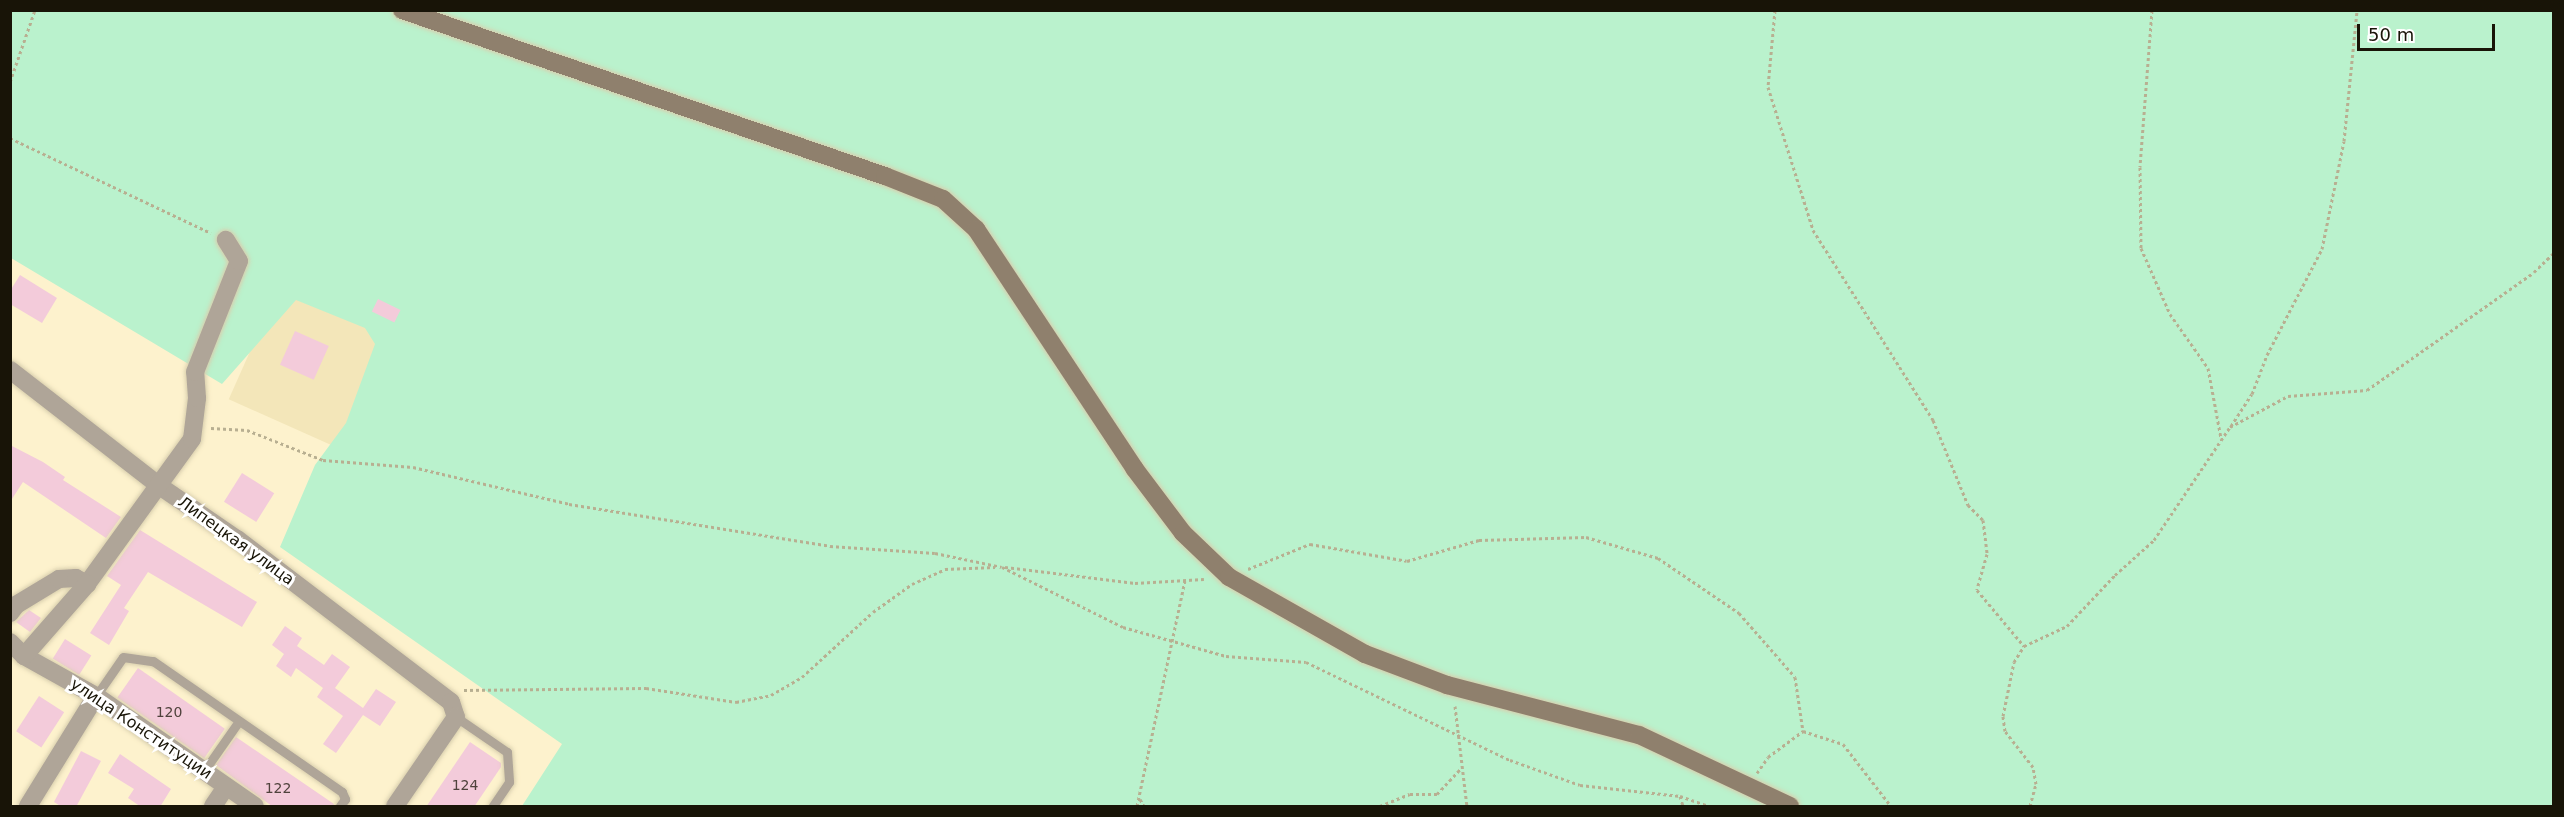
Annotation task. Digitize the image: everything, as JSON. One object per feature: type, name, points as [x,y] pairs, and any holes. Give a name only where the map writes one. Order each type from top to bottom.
[{"type":"street","points":[[402,10],[885,176],[943,199],[976,229],[1134,468],[1183,533],[1228,577],[1365,654],[1447,685],[1640,735],[1749,784],[1790,807]]},
{"type":"street","points":[[24,656],[87,584],[192,439],[197,398],[195,372],[239,261],[226,240]]},
{"type":"street","name":"Липецкая улица","points":[[10,370],[158,485],[237,539],[451,702],[456,717]]},
{"type":"street","points":[[10,613],[16,605],[59,579],[76,578],[87,584]]},
{"type":"street","name":"улица Конституции","points":[[10,642],[24,656],[96,696],[255,807]]},
{"type":"street","points":[[28,807],[96,696]]},
{"type":"street","points":[[395,807],[456,717]]},
{"type":"street","points":[[213,807],[226,787]]},
{"type":"lane","points":[[96,696],[123,657],[137,656],[153,661],[342,792],[345,799],[340,807]]},
{"type":"lane","points":[[456,717],[507,752],[509,782],[493,807]]},
{"type":"lane","points":[[204,771],[240,721]]},
{"type":"path","points":[[10,82],[35,10]]},
{"type":"path","points":[[1775,10],[1768,87],[1814,230],[1933,420],[1968,505],[1983,520],[1988,554],[1977,590],[2024,646]]},
{"type":"path","points":[[2152,10],[2140,167],[2141,248],[2170,314],[2208,368],[2222,440]]},
{"type":"path","points":[[2030,807],[2036,784],[2032,767],[2004,731],[2003,716],[2014,662],[2024,646],[2067,626],[2115,575],[2154,540],[2252,394],[2267,355],[2322,249],[2344,141],[2357,10]]},
{"type":"path","points":[[10,138],[226,240]]},
{"type":"path","points":[[2230,427],[2288,396],[2367,390],[2534,273],[2553,253]]},
{"type":"path","points":[[192,439],[211,428],[247,430],[323,460],[413,467],[569,504],[830,546],[935,553],[1002,567],[1135,583],[1228,577],[1310,544],[1407,561],[1479,540],[1586,537],[1658,558],[1739,613],[1795,677],[1803,731]]},
{"type":"path","points":[[433,688],[518,692],[646,688],[736,702],[771,695],[802,677],[873,612],[912,584],[945,569],[1002,567],[1123,627],[1226,656],[1306,662],[1510,760],[1580,785],[1680,796],[1709,807]]},
{"type":"path","points":[[1137,807],[1185,580]]},
{"type":"path","points":[[1447,685],[1456,708],[1467,807]]},
{"type":"path","points":[[1749,784],[1768,757],[1803,731]]},
{"type":"path","points":[[1803,731],[1843,744],[1891,807]]},
{"type":"path","points":[[1380,807],[1410,794],[1437,794],[1461,767]]},
{"type":"path","points":[[1680,796],[1683,807]]},
{"type":"path","points":[[1139,797],[1143,807]]},
{"type":"shaded area","points":[[293,255],[417,310],[353,455],[229,399]]},
{"type":"green space","points":[[10,11],[2553,11],[2553,806],[522,806],[562,744],[280,547],[315,465],[346,423],[375,344],[365,328],[296,300],[222,384],[11,258]]},
{"type":"building","points":[[20,275],[57,298],[42,323],[10,304],[10,291]]},
{"type":"building","points":[[378,299],[400,310],[394,323],[372,312]]},
{"type":"building","points":[[295,331],[329,346],[314,380],[280,365]]},
{"type":"building","points":[[10,445],[43,462],[65,477],[63,480],[121,517],[106,538],[23,482],[10,502]]},
{"type":"building","points":[[242,473],[274,493],[256,522],[224,502]]},
{"type":"building","points":[[140,530],[257,602],[242,627],[148,572],[124,608],[129,611],[109,645],[90,633],[121,585],[107,576]]},
{"type":"building","points":[[29,610],[41,618],[30,632],[16,622]]},
{"type":"building","points":[[285,626],[302,638],[297,646],[324,665],[332,654],[350,667],[335,688],[363,708],[376,689],[396,702],[380,726],[363,715],[336,753],[323,744],[343,716],[317,697],[323,688],[296,668],[291,677],[276,666],[284,654],[272,645]]},
{"type":"building","points":[[65,639],[91,655],[79,675],[53,659]]},
{"type":"building","points":[[138,668],[225,729],[204,758],[117,697]]},
{"type":"building","points":[[39,696],[64,712],[41,748],[16,731]]},
{"type":"building","points":[[236,737],[334,804],[333,807],[273,807],[216,765]]},
{"type":"building","points":[[470,742],[501,763],[501,767],[474,807],[426,807]]},
{"type":"building","points":[[81,751],[101,761],[76,807],[62,807],[54,802]]},
{"type":"building","points":[[120,754],[171,789],[160,807],[141,807],[128,798],[134,789],[108,773]]}]
